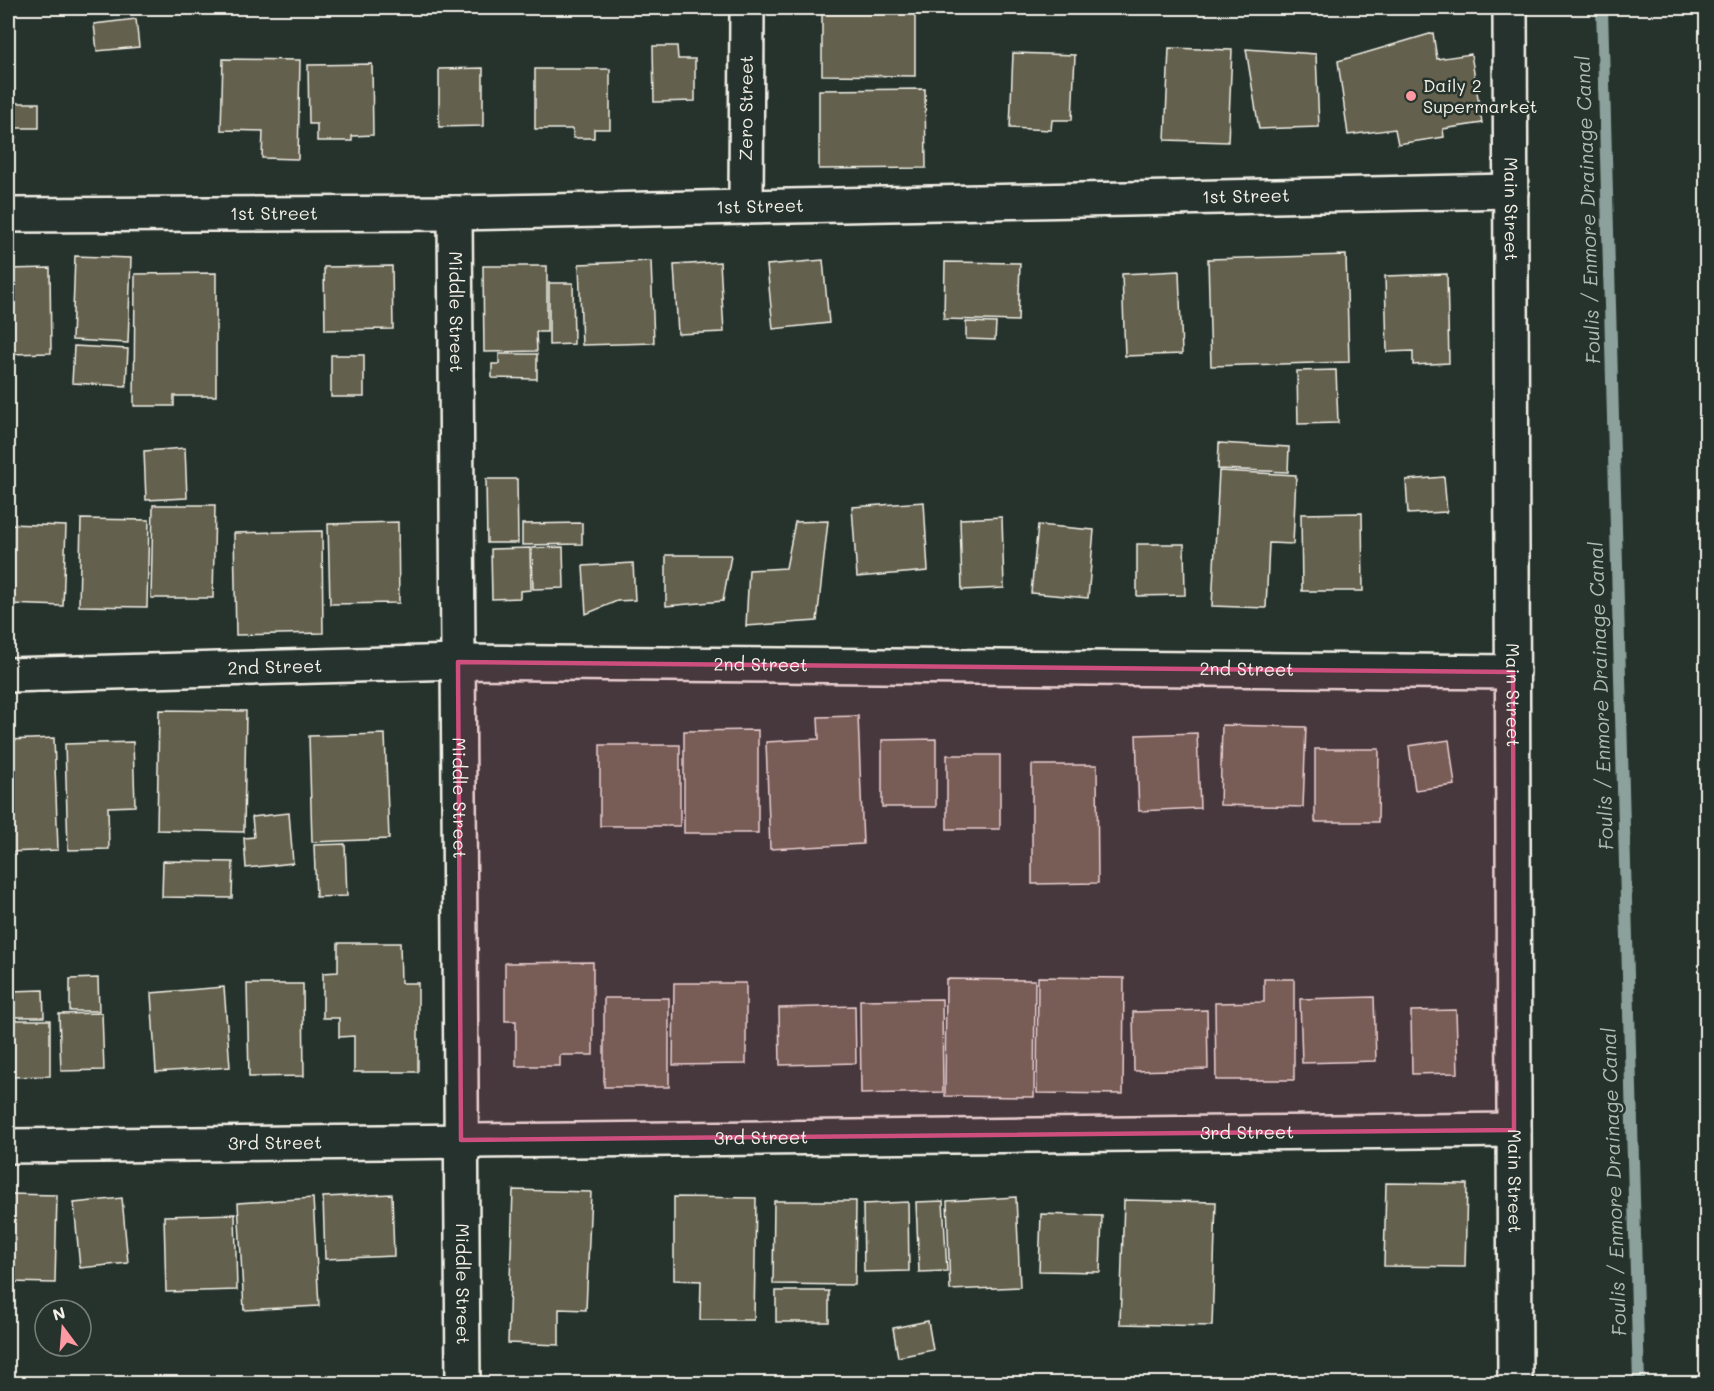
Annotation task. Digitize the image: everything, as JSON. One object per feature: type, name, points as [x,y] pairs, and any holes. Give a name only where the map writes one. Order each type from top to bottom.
[{"type":"street","name":"Zero Street","points":[[746,207],[747,8]]},
{"type":"street","name":"Main Street","points":[[1510,8],[1515,1383]]},
{"type":"street","name":"1st Street","points":[[8,215],[455,213],[1511,191]]},
{"type":"street","name":"Middle Street","points":[[455,213],[463,1383]]},
{"type":"street","name":"2nd Street","points":[[8,675],[458,662],[1513,672]]},
{"type":"street","name":"3rd Street","points":[[8,1146],[1514,1130]]},
{"type":"highlighted area","points":[[458,662],[1513,672],[1514,1130],[461,1140]]},
{"type":"building","points":[[822,8],[915,8],[915,76],[822,75]]},
{"type":"building","points":[[136,19],[139,47],[97,51],[94,24]]},
{"type":"building","points":[[1433,33],[1437,59],[1471,54],[1482,123],[1443,129],[1444,137],[1398,144],[1395,129],[1348,135],[1338,61]]},
{"type":"building","points":[[653,46],[677,46],[678,59],[695,59],[695,101],[654,102]]},
{"type":"building","points":[[1169,48],[1232,50],[1228,142],[1165,140]]},
{"type":"building","points":[[1246,49],[1316,54],[1319,127],[1259,129]]},
{"type":"building","points":[[1013,53],[1075,55],[1072,120],[1052,120],[1051,130],[1010,128]]},
{"type":"building","points":[[223,59],[300,60],[298,159],[262,158],[263,131],[221,130]]},
{"type":"building","points":[[372,64],[373,135],[352,136],[352,141],[317,141],[317,124],[309,124],[308,65]]},
{"type":"building","points":[[483,68],[483,126],[439,127],[439,69]]},
{"type":"building","points":[[535,69],[610,69],[610,129],[594,129],[594,138],[573,138],[573,129],[535,129]]},
{"type":"building","points":[[925,89],[926,168],[819,169],[819,90]]},
{"type":"building","points":[[8,103],[39,103],[39,128],[16,128],[16,137],[8,137]]},
{"type":"building","points":[[1346,255],[1349,362],[1211,366],[1208,259]]},
{"type":"building","points":[[75,256],[131,258],[128,343],[72,340]]},
{"type":"building","points":[[823,260],[829,323],[773,329],[767,265]]},
{"type":"building","points":[[651,261],[654,343],[582,345],[579,264]]},
{"type":"building","points":[[720,262],[724,332],[678,334],[674,265]]},
{"type":"building","points":[[945,262],[1020,263],[1018,321],[944,319]]},
{"type":"building","points":[[392,266],[393,329],[325,330],[324,267]]},
{"type":"building","points":[[483,266],[547,266],[547,332],[536,332],[537,351],[484,352]]},
{"type":"building","points":[[50,268],[51,353],[8,354],[8,269]]},
{"type":"building","points":[[1179,271],[1182,354],[1125,356],[1122,274]]},
{"type":"building","points":[[216,273],[216,396],[174,396],[174,406],[134,406],[135,274]]},
{"type":"building","points":[[1447,274],[1449,363],[1413,365],[1413,351],[1387,352],[1385,276]]},
{"type":"building","points":[[549,283],[573,283],[574,344],[549,345]]},
{"type":"building","points":[[966,322],[996,323],[995,340],[966,339]]},
{"type":"building","points":[[74,346],[128,349],[126,386],[72,383]]},
{"type":"building","points":[[499,354],[537,354],[537,379],[492,378],[492,364],[499,364]]},
{"type":"building","points":[[331,355],[364,355],[364,397],[331,397]]},
{"type":"building","points":[[1336,370],[1338,423],[1298,424],[1297,371]]},
{"type":"building","points":[[1219,443],[1289,447],[1288,472],[1218,469]]},
{"type":"building","points":[[185,448],[187,498],[146,500],[144,451]]},
{"type":"building","points":[[1219,471],[1296,475],[1293,544],[1269,543],[1266,608],[1212,606]]},
{"type":"building","points":[[1444,477],[1447,512],[1408,514],[1406,480]]},
{"type":"building","points":[[486,479],[517,479],[518,543],[487,543]]},
{"type":"building","points":[[924,502],[928,571],[857,577],[852,507]]},
{"type":"building","points":[[153,505],[215,505],[213,598],[151,598]]},
{"type":"building","points":[[1362,513],[1363,591],[1302,591],[1301,514]]},
{"type":"building","points":[[1002,517],[1004,588],[962,590],[960,519]]},
{"type":"building","points":[[81,519],[149,520],[147,607],[79,606]]},
{"type":"building","points":[[828,521],[817,621],[746,626],[749,570],[786,568],[795,522]]},
{"type":"building","points":[[398,522],[399,603],[330,604],[328,524]]},
{"type":"building","points":[[582,523],[582,544],[522,545],[522,524]]},
{"type":"building","points":[[8,524],[66,526],[63,606],[8,604]]},
{"type":"building","points":[[1038,525],[1094,530],[1088,598],[1031,593]]},
{"type":"building","points":[[322,531],[323,633],[236,635],[234,533]]},
{"type":"building","points":[[1137,544],[1184,544],[1185,595],[1137,596]]},
{"type":"building","points":[[563,547],[564,588],[533,589],[532,548]]},
{"type":"building","points":[[530,548],[531,590],[520,591],[520,598],[492,599],[491,549]]},
{"type":"building","points":[[666,555],[731,555],[723,601],[666,606]]},
{"type":"building","points":[[633,563],[635,600],[617,601],[586,614],[583,566]]},
{"type":"building","points":[[159,710],[246,711],[244,832],[157,830]]},
{"type":"building","points":[[858,716],[863,844],[770,849],[766,742],[819,739],[818,717]]},
{"type":"building","points":[[1222,725],[1306,727],[1303,807],[1220,805]]},
{"type":"building","points":[[758,730],[758,833],[684,833],[684,731]]},
{"type":"building","points":[[1197,733],[1200,808],[1139,811],[1136,735]]},
{"type":"building","points":[[385,734],[389,839],[312,842],[309,736]]},
{"type":"building","points":[[54,738],[58,850],[8,852],[8,740]]},
{"type":"building","points":[[936,739],[936,807],[882,807],[882,740]]},
{"type":"building","points":[[1449,740],[1455,785],[1415,790],[1409,746]]},
{"type":"building","points":[[133,742],[135,806],[108,807],[109,849],[68,850],[65,744]]},
{"type":"building","points":[[600,745],[680,745],[680,826],[600,826]]},
{"type":"building","points":[[1315,749],[1379,749],[1378,822],[1315,822]]},
{"type":"building","points":[[947,755],[1000,755],[1000,829],[947,829]]},
{"type":"building","points":[[1032,765],[1097,765],[1098,883],[1032,884]]},
{"type":"building","points":[[289,813],[293,863],[246,868],[244,838],[254,837],[252,817]]},
{"type":"building","points":[[345,844],[347,896],[316,897],[314,845]]},
{"type":"building","points":[[163,861],[233,862],[232,898],[162,897]]},
{"type":"building","points":[[338,943],[400,943],[401,983],[418,983],[418,1072],[354,1072],[354,1036],[339,1037],[339,1018],[323,1018],[323,973],[338,972]]},
{"type":"building","points":[[593,962],[593,1055],[560,1055],[560,1066],[516,1066],[516,1021],[505,1021],[505,963]]},
{"type":"building","points":[[1038,977],[1124,978],[1123,1094],[1037,1093]]},
{"type":"building","points":[[98,978],[99,1011],[70,1011],[70,979]]},
{"type":"building","points":[[946,979],[1035,980],[1034,1097],[945,1096]]},
{"type":"building","points":[[1264,979],[1294,979],[1294,1080],[1216,1080],[1215,1003],[1264,1002]]},
{"type":"building","points":[[674,983],[746,983],[746,1064],[673,1065]]},
{"type":"building","points":[[247,984],[303,984],[304,1076],[249,1077]]},
{"type":"building","points":[[224,987],[230,1067],[156,1072],[151,993]]},
{"type":"building","points":[[43,990],[44,1017],[11,1017],[10,991]]},
{"type":"building","points":[[1374,997],[1376,1061],[1302,1063],[1300,999]]},
{"type":"building","points":[[604,998],[669,998],[669,1087],[604,1087]]},
{"type":"building","points":[[942,999],[943,1092],[861,1094],[860,1000]]},
{"type":"building","points":[[855,1006],[856,1063],[780,1065],[779,1008]]},
{"type":"building","points":[[1207,1010],[1208,1069],[1134,1071],[1133,1012]]},
{"type":"building","points":[[1456,1010],[1458,1073],[1412,1074],[1411,1011]]},
{"type":"building","points":[[102,1013],[104,1070],[61,1071],[59,1014]]},
{"type":"building","points":[[9,1020],[50,1020],[50,1076],[10,1077]]},
{"type":"building","points":[[1386,1183],[1467,1184],[1465,1267],[1384,1266]]},
{"type":"building","points":[[513,1190],[591,1192],[586,1310],[559,1309],[559,1345],[508,1343]]},
{"type":"building","points":[[8,1194],[57,1195],[55,1283],[8,1282]]},
{"type":"building","points":[[392,1194],[394,1256],[325,1259],[323,1197]]},
{"type":"building","points":[[674,1197],[756,1198],[754,1320],[700,1320],[701,1281],[674,1280]]},
{"type":"building","points":[[1016,1197],[1020,1287],[950,1290],[947,1201]]},
{"type":"building","points":[[122,1198],[128,1263],[80,1268],[74,1203]]},
{"type":"building","points":[[313,1198],[319,1306],[244,1310],[238,1203]]},
{"type":"building","points":[[1124,1200],[1216,1202],[1212,1326],[1120,1324]]},
{"type":"building","points":[[774,1201],[856,1201],[855,1285],[773,1284]]},
{"type":"building","points":[[943,1201],[947,1271],[919,1272],[916,1202]]},
{"type":"building","points":[[908,1202],[909,1271],[864,1272],[863,1204]]},
{"type":"building","points":[[235,1214],[237,1290],[166,1292],[164,1216]]},
{"type":"building","points":[[1041,1214],[1102,1216],[1100,1272],[1039,1271]]},
{"type":"building","points":[[776,1291],[829,1291],[829,1322],[776,1322]]},
{"type":"building","points":[[928,1321],[933,1350],[898,1357],[893,1328]]},
{"type":"waterway","name":"Foulis / Enmore Drainage Canal","points":[[1602,8],[1639,1384]]},
{"type":"place","name":"Daily 2 Supermarket","points":[[1411,96]]}]
